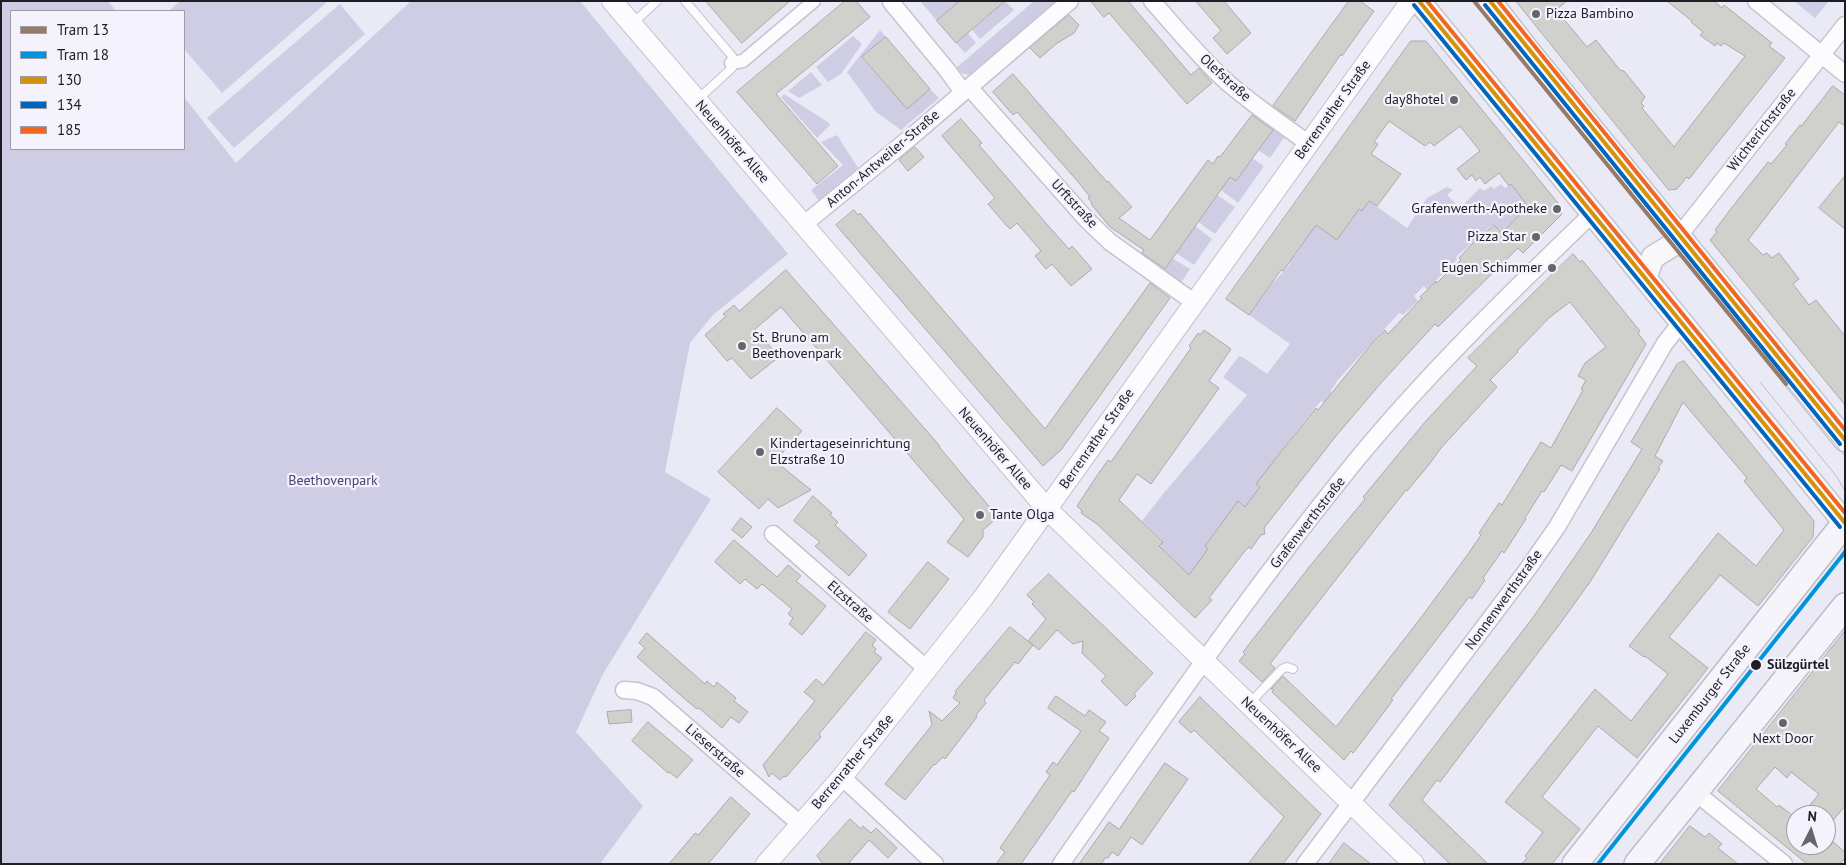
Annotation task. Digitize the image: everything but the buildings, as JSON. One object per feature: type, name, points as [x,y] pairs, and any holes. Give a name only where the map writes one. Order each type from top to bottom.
[{"type":"main road","points":[[1419,1],[1845,523]]},
{"type":"main road","points":[[1490,1],[1845,440]]},
{"type":"main road","points":[[1644,278],[1653,257],[1676,243],[1682,244],[1684,242]]},
{"type":"main road","name":"Luxemburger Straße","points":[[1575,864],[1845,523]]},
{"type":"main road","points":[[1636,864],[1845,606]]},
{"type":"street","name":"Neuenhöfer Allee","points":[[612,1],[1047,509],[1203,662],[1353,800],[1414,864]]},
{"type":"street","points":[[733,63],[743,61],[814,1]]},
{"type":"street","name":"Anton-Antweiler-Straße","points":[[803,225],[1070,1]]},
{"type":"street","name":"Olefstraße","points":[[1152,1],[1196,51],[1228,83],[1260,109],[1308,143]]},
{"type":"street","name":"Berrenrather Straße","points":[[766,864],[842,777],[984,598],[1411,1]]},
{"type":"street","points":[[1756,1],[1845,74]]},
{"type":"street","points":[[891,2],[947,70],[966,89]]},
{"type":"street","name":"Wichterichstraße","points":[[1684,242],[1845,25]]},
{"type":"street","name":"Urftstraße","points":[[966,89],[1087,220],[1110,242],[1195,303]]},
{"type":"street","name":"Grafenwerthstraße","points":[[1061,864],[1203,662],[1288,547],[1359,458],[1401,409],[1519,285],[1592,214]]},
{"type":"street","name":"Nonnenwerthstraße","points":[[1305,864],[1528,570],[1557,527],[1665,343],[1681,322]]},
{"type":"street","name":"Elzstraße","points":[[773,534],[928,670]]},
{"type":"street","name":"Lieserstraße","points":[[624,690],[637,691],[653,697],[800,824]]},
{"type":"street","points":[[842,777],[936,864]]},
{"type":"street","points":[[1695,792],[1784,864]]},
{"type":"lane","points":[[632,25],[657,1]]},
{"type":"lane","points":[[685,1],[732,56],[733,63],[732,68],[696,100]]},
{"type":"lane","points":[[1248,704],[1282,670],[1287,667],[1293,669]]},
{"type":"green space","name":"Beethovenpark","points":[[1,1],[108,1],[115,10],[10,10],[10,150],[185,150],[185,98],[236,163],[411,1],[580,1],[788,254],[713,315],[690,343],[665,472],[711,499],[603,674],[576,732],[643,806],[600,864],[1,864]]},
{"type":"green space","points":[[180,1],[325,1],[326,3],[222,93],[185,50],[185,10],[170,10]]},
{"type":"green space","points":[[920,1],[960,1],[937,21]]},
{"type":"green space","points":[[1005,1],[1014,10],[980,39],[972,30]]},
{"type":"green space","points":[[1034,1],[1054,1],[1056,4],[975,74],[965,74],[956,68]]},
{"type":"green space","points":[[1794,1],[1829,1],[1815,18]]},
{"type":"green space","points":[[340,4],[365,34],[234,148],[207,118]]},
{"type":"green space","points":[[880,30],[886,37],[862,58],[907,109],[930,89],[939,98],[901,130],[876,112],[847,72]]},
{"type":"green space","points":[[968,33],[976,43],[965,53],[956,43]]},
{"type":"green space","points":[[853,36],[862,44],[841,74],[828,82],[816,67]]},
{"type":"green space","points":[[811,72],[822,85],[799,98],[788,91]]},
{"type":"green space","points":[[784,94],[830,125],[817,138],[781,97]]},
{"type":"green space","points":[[1275,127],[1285,136],[1270,158],[1258,150]]},
{"type":"green space","points":[[837,135],[858,168],[819,201],[811,190],[843,165],[821,142]]},
{"type":"green space","points":[[1252,158],[1264,166],[1238,203],[1221,190],[1230,177],[1236,181]]},
{"type":"green space","points":[[1501,184],[1505,188],[1511,184],[1531,210],[1514,220],[1503,232],[1492,225],[1456,257],[1457,260],[1427,289],[1424,286],[1414,296],[1418,301],[1403,315],[1399,313],[1336,382],[1324,403],[1321,401],[1304,422],[1257,484],[1260,487],[1246,507],[1238,502],[1205,546],[1208,549],[1191,580],[1181,570],[1182,568],[1159,546],[1163,541],[1142,521],[1247,395],[1223,377],[1239,356],[1267,374],[1290,344],[1249,315],[1271,285],[1290,264],[1292,254],[1295,256],[1315,224],[1337,240],[1359,209],[1369,201],[1407,228],[1427,198],[1447,187],[1453,190],[1447,195],[1460,208],[1480,188],[1484,191],[1491,186],[1494,189]]},
{"type":"green space","points":[[1217,195],[1235,207],[1215,234],[1198,222]]},
{"type":"green space","points":[[1195,226],[1212,239],[1194,265],[1176,253]]},
{"type":"green space","points":[[1172,258],[1190,269],[1180,284],[1163,272]]},
{"type":"tram line","name":"13","points":[[1474,1],[1786,384]]},
{"type":"tram line","points":[[1760,382],[1837,477],[1845,491]]},
{"type":"tram line","points":[[1786,384],[1845,456]]},
{"type":"tram line","points":[[1837,562],[1845,548]]},
{"type":"tram line","name":"18","points":[[1598,864],[1845,552]]},
{"type":"transit line","name":"130","points":[[1419,1],[1845,523]]},
{"type":"transit line","name":"185","points":[[1427,1],[1845,513]]},
{"type":"transit line","name":"130","points":[[1490,1],[1845,440]]},
{"type":"transit line","name":"185","points":[[1498,1],[1845,430]]},
{"type":"transit line","name":"134","points":[[1414,5],[1840,527]]},
{"type":"transit line","name":"134","points":[[1485,5],[1840,444]]},
{"type":"place","name":"Pizza Bambino","points":[[1536,14]]},
{"type":"place","name":"day8hotel","points":[[1454,100]]},
{"type":"place","name":"Grafenwerth-Apotheke","points":[[1557,209]]},
{"type":"place","name":"Pizza Star","points":[[1536,237]]},
{"type":"place","name":"Eugen Schimmer","points":[[1552,268]]},
{"type":"place","name":"St. Bruno am Beethovenpark","points":[[742,346]]},
{"type":"place","name":"Kindertageseinrichtung Elzstraße 10","points":[[760,452]]},
{"type":"place","name":"Tante Olga","points":[[980,515]]},
{"type":"place","name":"Sülzgürtel","points":[[1756,665]]},
{"type":"place","name":"Next Door","points":[[1783,723]]}]
